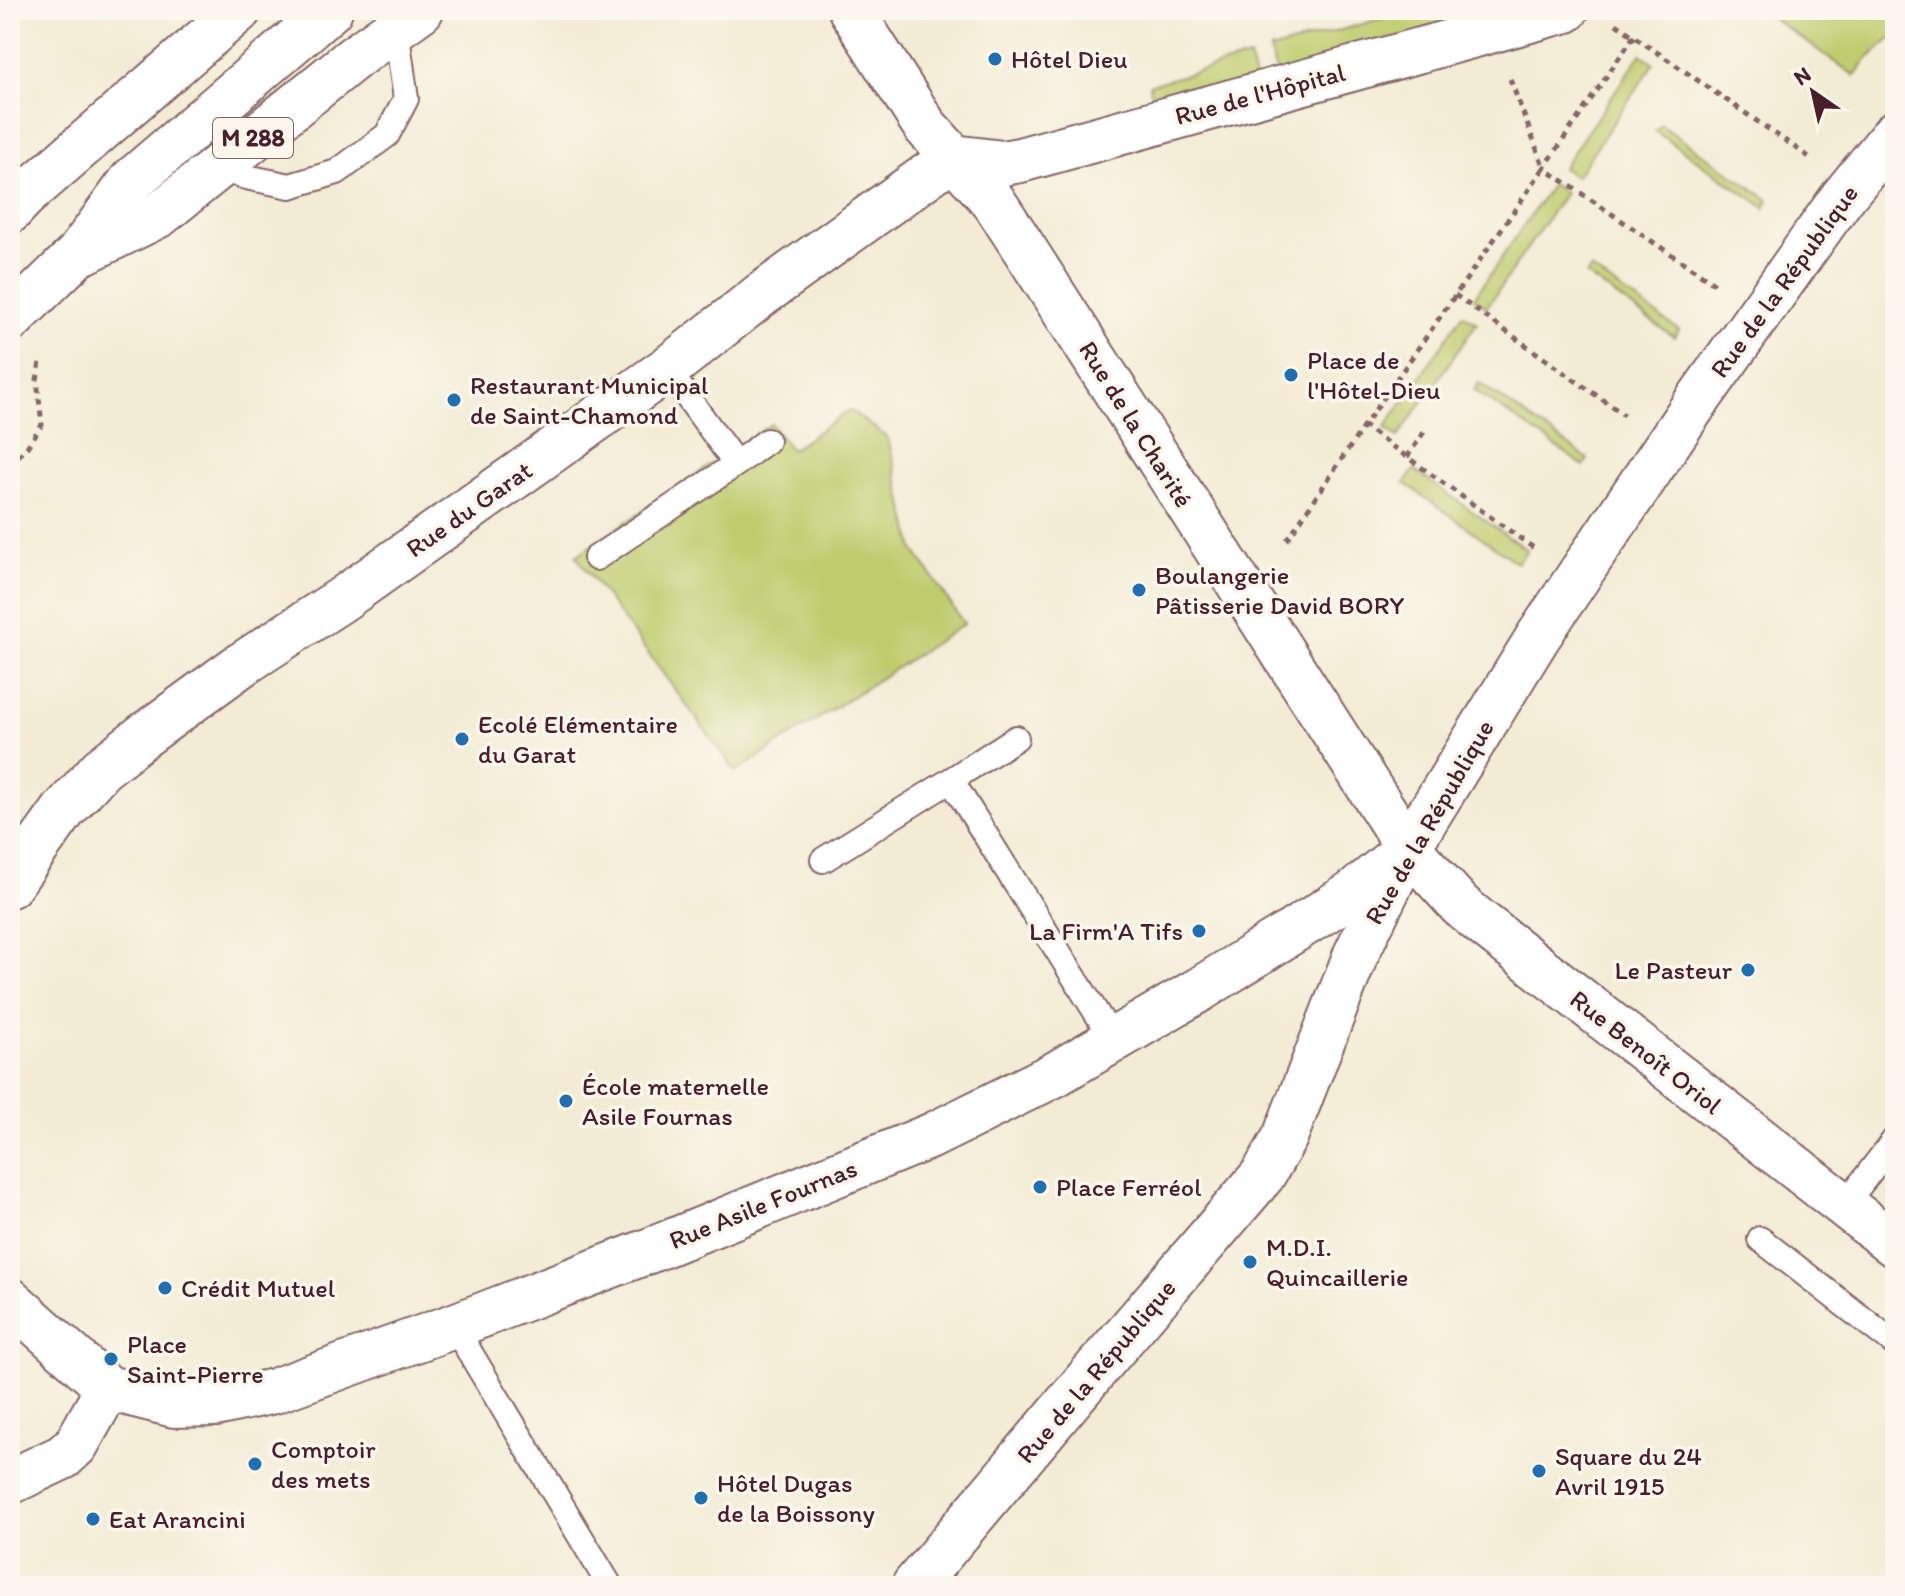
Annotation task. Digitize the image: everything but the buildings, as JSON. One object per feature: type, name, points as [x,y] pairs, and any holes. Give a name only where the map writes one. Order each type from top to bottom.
[{"type":"street","points":[[10,211],[239,10]]},
{"type":"street","name":"M 288","points":[[10,320],[78,254],[132,180],[330,10]]},
{"type":"street","name":"Rue de la Charité","points":[[851,10],[925,126],[994,202],[1408,848]]},
{"type":"street","name":"Rue de l'Hôpital","points":[[953,157],[1003,163],[1020,160],[1491,30],[1587,14]]},
{"type":"street","name":"M 288","points":[[78,254],[159,215],[355,57],[409,19]]},
{"type":"street","name":"Rue de la République","points":[[914,1586],[1263,1175],[1285,1137],[1356,954],[1408,848],[1538,637],[1612,526],[1834,210],[1895,133]]},
{"type":"street","name":"Rue du Garat","points":[[10,885],[64,810],[101,769],[143,736],[667,369],[761,295],[953,157]]},
{"type":"street","name":"Rue Asile Fournas","points":[[108,1388],[174,1405],[215,1404],[274,1391],[651,1250],[933,1135],[1054,1075],[1199,990],[1352,894],[1408,848]]},
{"type":"street","name":"Rue Benoît Oriol","points":[[1408,848],[1460,905],[1479,921],[1895,1245]]},
{"type":"street","points":[[10,1300],[108,1388],[76,1445],[63,1457],[10,1482]]},
{"type":"lane","points":[[217,168],[290,186],[337,172],[387,135],[406,99],[409,19]]},
{"type":"lane","points":[[667,369],[736,464]]},
{"type":"lane","points":[[596,558],[767,441]]},
{"type":"lane","points":[[823,860],[1016,738]]},
{"type":"lane","points":[[951,780],[1114,1041]]},
{"type":"lane","points":[[1843,1207],[1895,1139]]},
{"type":"lane","points":[[1760,1239],[1895,1344]]},
{"type":"lane","points":[[454,1326],[610,1586]]},
{"type":"path","points":[[476,13],[530,17],[540,10]]},
{"type":"path","points":[[1587,14],[1634,36],[1809,158]]},
{"type":"path","points":[[1491,30],[1544,168],[1719,287]]},
{"type":"path","points":[[1287,540],[1634,36]]},
{"type":"path","points":[[1455,295],[1629,418]]},
{"type":"path","points":[[10,465],[42,425],[37,380],[40,360]]},
{"type":"path","points":[[1364,426],[1536,550]]},
{"type":"path","points":[[1407,457],[1424,432]]},
{"type":"green space","points":[[1412,10],[1495,10],[1277,76],[1270,50]]},
{"type":"green space","points":[[1761,10],[1895,10],[1895,35],[1868,59],[1855,76]]},
{"type":"green space","points":[[1641,54],[1654,63],[1576,177],[1562,168]]},
{"type":"green space","points":[[1249,57],[1256,82],[1157,110],[1149,85]]},
{"type":"green space","points":[[1661,125],[1769,200],[1765,208],[1655,131]]},
{"type":"green space","points":[[1552,184],[1565,193],[1487,307],[1474,298]]},
{"type":"green space","points":[[1591,269],[1679,330],[1674,337],[1586,275]]},
{"type":"green space","points":[[1463,314],[1477,323],[1398,437],[1385,428]]},
{"type":"green space","points":[[1479,383],[1588,459],[1584,466],[1474,390]]},
{"type":"green space","points":[[850,410],[888,438],[914,549],[964,624],[736,772],[576,556],[771,424],[791,450]]},
{"type":"green space","points":[[1414,470],[1527,550],[1517,563],[1405,483]]},
{"type":"place","name":"Hôtel Dieu","points":[[995,59]]},
{"type":"place","name":"Place de l'Hôtel-Dieu","points":[[1291,375]]},
{"type":"place","name":"Restaurant Municipal de Saint-Chamond","points":[[454,400]]},
{"type":"place","name":"Boulangerie Pâtisserie David BORY","points":[[1139,590]]},
{"type":"place","name":"Ecolé Elémentaire du Garat","points":[[462,739]]},
{"type":"place","name":"La Firm'A Tifs","points":[[1199,931]]},
{"type":"place","name":"Le Pasteur","points":[[1748,970]]},
{"type":"place","name":"École maternelle Asile Fournas","points":[[566,1101]]},
{"type":"place","name":"Place Ferréol","points":[[1040,1187]]},
{"type":"place","name":"M.D.I. Quincaillerie","points":[[1250,1262]]},
{"type":"place","name":"Crédit Mutuel","points":[[165,1288]]},
{"type":"place","name":"Place Saint-Pierre","points":[[111,1359]]},
{"type":"place","name":"Comptoir des mets","points":[[255,1464]]},
{"type":"place","name":"Square du 24 Avril 1915","points":[[1539,1471]]},
{"type":"place","name":"Hôtel Dugas de la Boissony","points":[[701,1498]]},
{"type":"place","name":"Eat Arancini","points":[[93,1519]]}]
